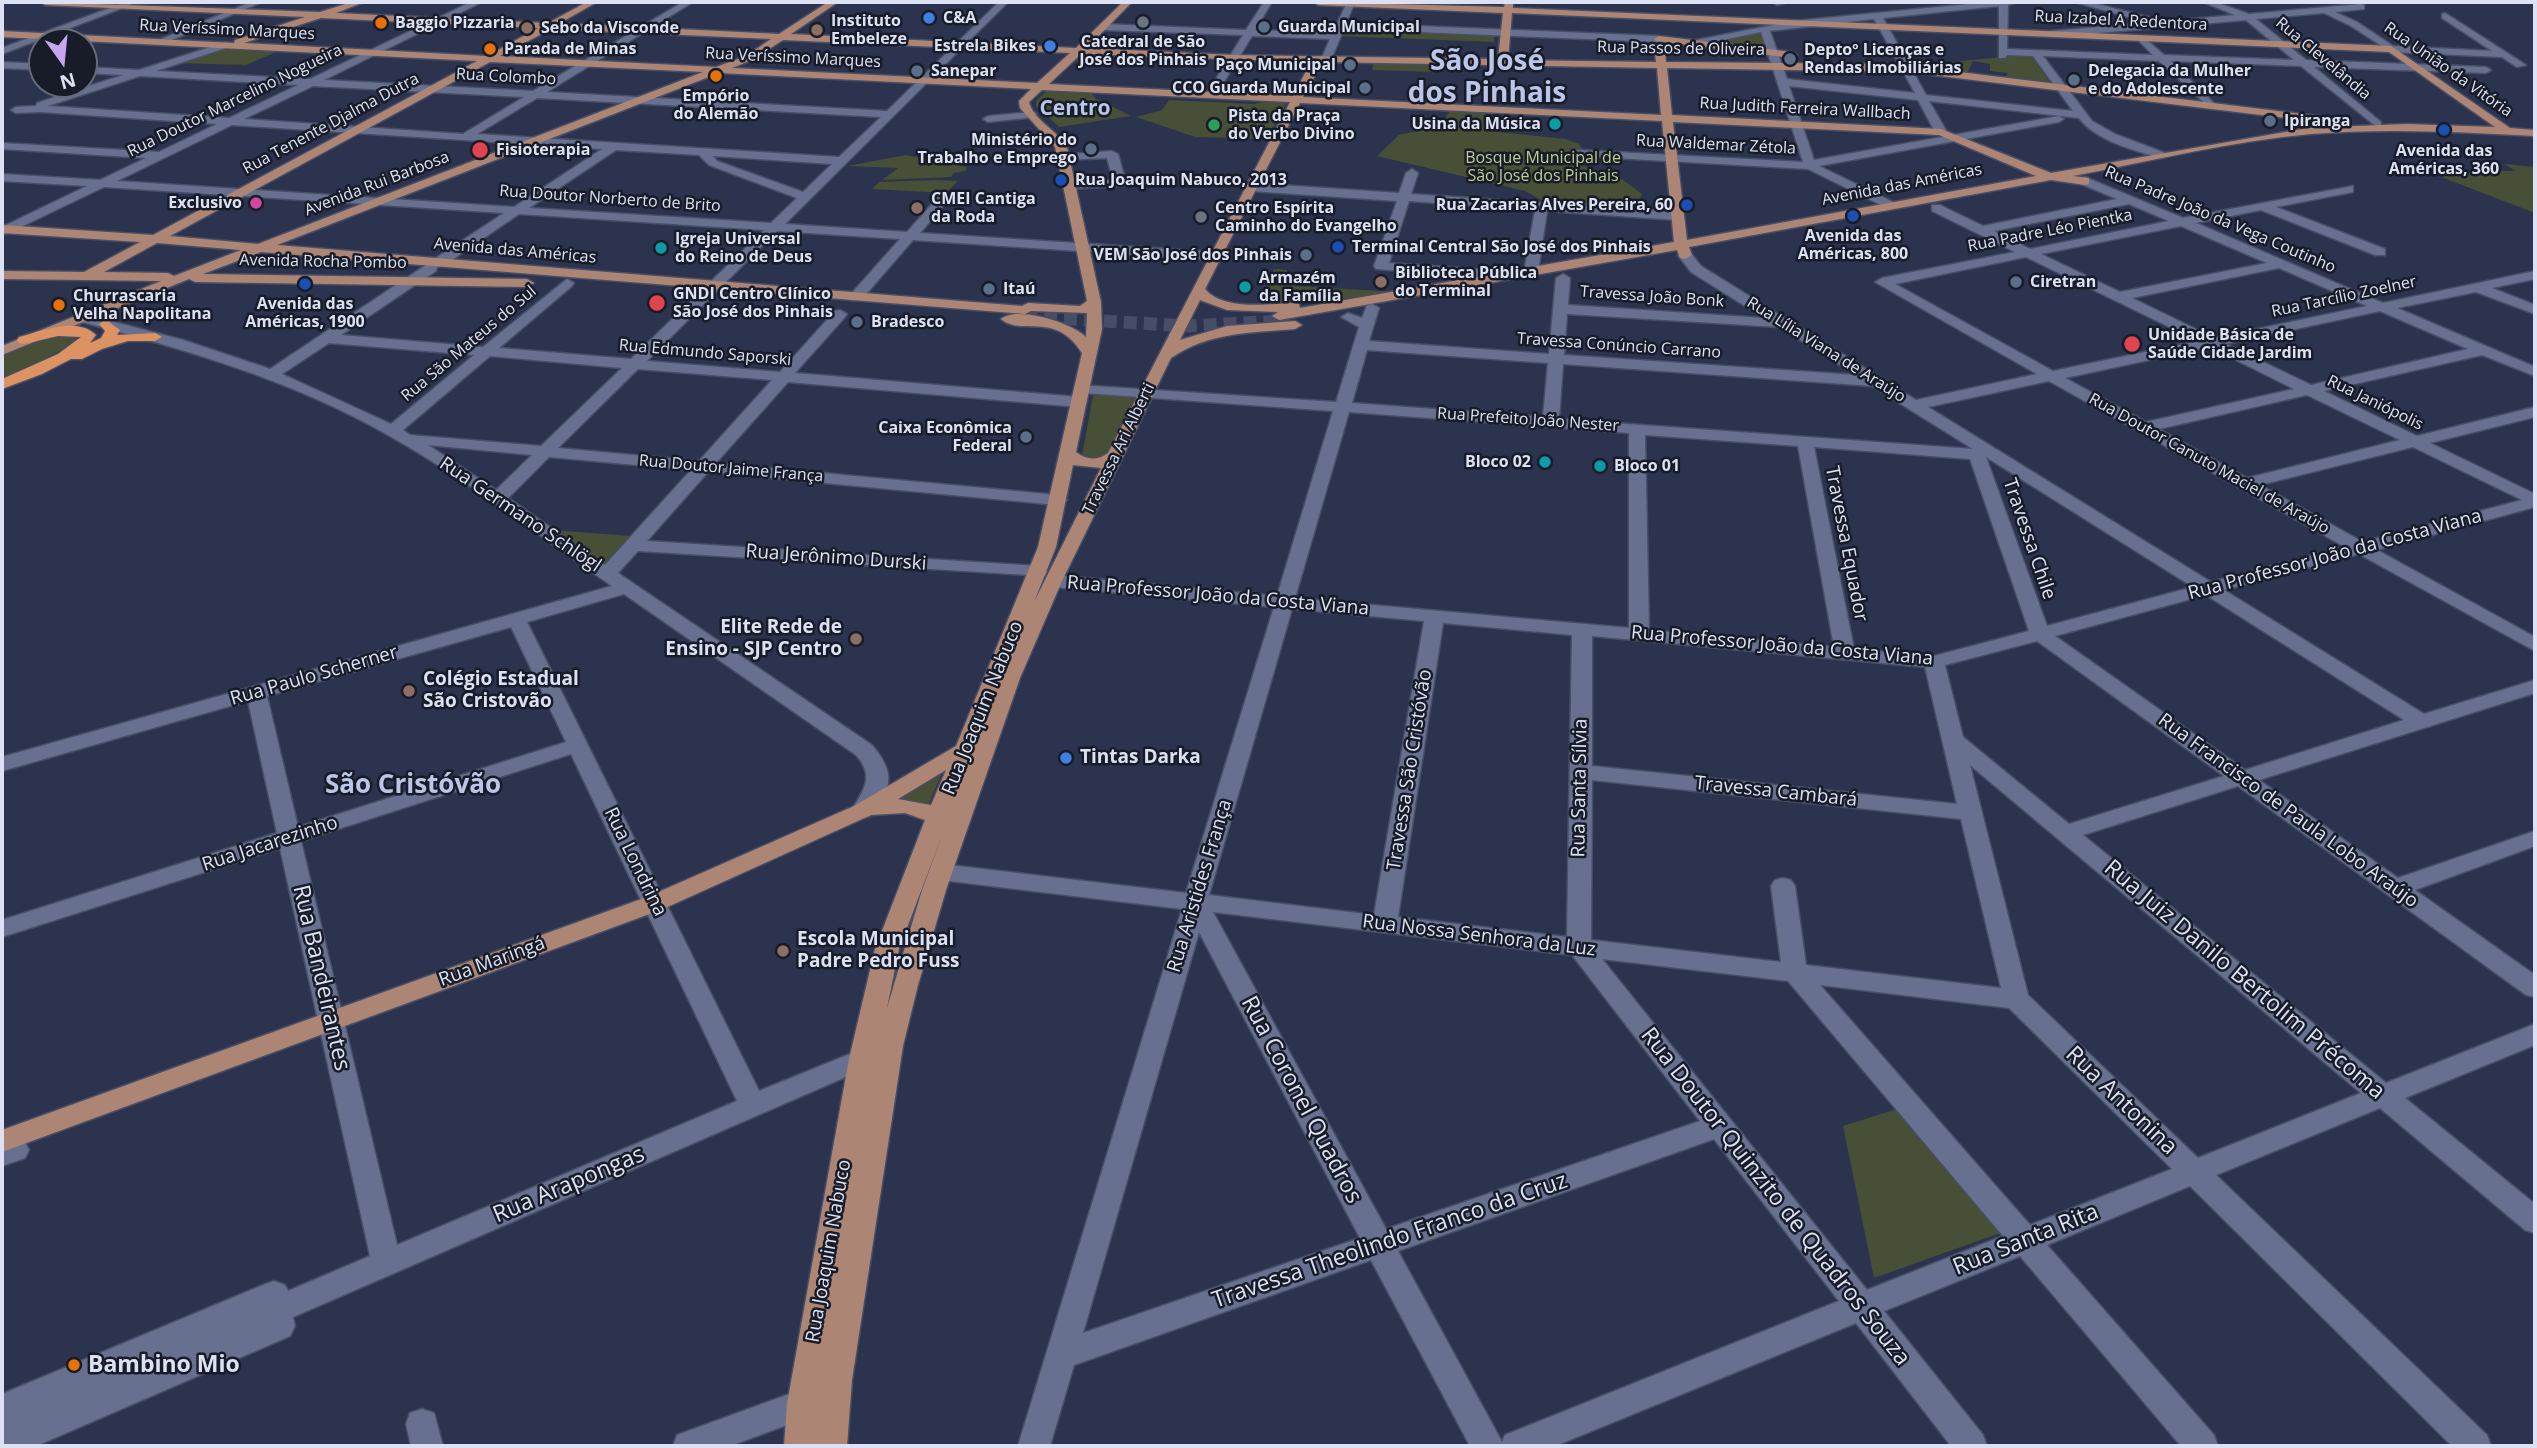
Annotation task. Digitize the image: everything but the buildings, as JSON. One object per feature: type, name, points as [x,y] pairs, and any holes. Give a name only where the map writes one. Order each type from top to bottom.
[{"type":"highway","points":[[2,391],[34,378],[98,345],[114,333],[106,324]]},
{"type":"highway","points":[[2,384],[67,354],[84,344],[89,335],[70,331],[24,340]]},
{"type":"highway","points":[[98,345],[127,337],[155,337]]},
{"type":"main road","name":"Rua Passos de Oliveira","points":[[45,2],[1234,58],[1906,69]]},
{"type":"main road","points":[[226,46],[360,2]]},
{"type":"main road","name":"Rua Tenente Djalma Dutra","points":[[87,276],[593,2]]},
{"type":"main road","name":"Avenida Rui Barbosa","points":[[2,342],[750,58],[824,2]]},
{"type":"main road","name":"Avenida Rui Barbosa","points":[[778,36],[834,2]]},
{"type":"main road","points":[[1032,116],[1025,108],[1024,102],[1114,19],[1128,2]]},
{"type":"main road","name":"Rua Izabel A Redentora","points":[[1318,2],[1508,6],[1803,23],[1881,22],[2003,32],[2391,49]]},
{"type":"main road","points":[[1655,2],[1683,249]]},
{"type":"main road","points":[[1503,62],[1508,6]]},
{"type":"main road","name":"Rua Veríssimo Marques","points":[[2,34],[28,35]]},
{"type":"main road","name":"Rua Veríssimo Marques","points":[[98,39],[1667,118]]},
{"type":"main road","points":[[1659,39],[2211,106],[2425,127]]},
{"type":"main road","name":"Rua União da Vitória","points":[[2391,49],[2511,134]]},
{"type":"main road","name":"Travessa Ari Alberti","points":[[1046,576],[1104,478],[1215,256],[1316,62],[1322,59]]},
{"type":"main road","name":"Rua Joaquim Nabuco","points":[[831,1446],[836,1380],[890,1046],[941,872],[1046,576],[1047,547],[1096,323],[1094,302],[1063,157],[1055,136],[1032,116]]},
{"type":"main road","name":"Rua Judith Ferreira Wallbach","points":[[1667,118],[1941,132],[2047,176]]},
{"type":"main road","name":"Avenida das Américas","points":[[1280,319],[1366,317],[1563,278],[1889,205],[2305,131],[2425,127],[2511,134],[2535,139]]},
{"type":"main road","name":"Avenida das Américas","points":[[1366,317],[1514,275],[1936,208],[2316,140],[2535,133]]},
{"type":"main road","points":[[2047,176],[2085,181]]},
{"type":"main road","name":"Avenida das Américas","points":[[4,229],[1024,313]]},
{"type":"main road","name":"Avenida das Américas","points":[[435,265],[632,284],[856,297],[880,301]]},
{"type":"main road","name":"Avenida Rocha Pombo","points":[[2,275],[632,284]]},
{"type":"main road","name":"Avenida Rui Barbosa","points":[[2,351],[175,278]]},
{"type":"main road","points":[[1198,289],[1203,296],[1214,302],[1255,307],[1301,307],[1366,317]]},
{"type":"main road","points":[[880,301],[1077,310],[1087,309],[1094,302]]},
{"type":"main road","points":[[880,301],[1054,324],[1076,332],[1090,353]]},
{"type":"main road","points":[[1164,356],[1183,342],[1203,334],[1366,317]]},
{"type":"main road","points":[[1068,453],[1084,463],[1102,462],[1115,456]]},
{"type":"main road","points":[[1063,478],[1068,472],[1085,468],[1094,469],[1104,478]]},
{"type":"main road","name":"Rua Joaquim Nabuco","points":[[800,1446],[803,1404],[862,1059],[880,978],[898,915],[938,816],[1046,576]]},
{"type":"main road","name":"Rua Maringá","points":[[6,1149],[331,1021],[655,903],[863,811],[966,749]]},
{"type":"main road","points":[[863,811],[907,806],[938,816],[949,827],[952,841]]},
{"type":"main road","points":[[862,1059],[890,1046]]},
{"type":"street","points":[[159,42],[258,2]]},
{"type":"street","name":"Rua Doutor Marcelino Nogueira","points":[[4,229],[478,2]]},
{"type":"street","points":[[464,137],[689,2]]},
{"type":"street","points":[[497,499],[1004,2]]},
{"type":"street","points":[[1211,95],[1268,2]]},
{"type":"street","points":[[1322,59],[1327,57],[1350,2]]},
{"type":"street","points":[[1777,2],[1784,2]]},
{"type":"street","points":[[1909,2],[1933,11]]},
{"type":"street","points":[[2079,2],[2165,24]]},
{"type":"street","points":[[2207,2],[2248,17]]},
{"type":"street","points":[[2299,2],[2324,10]]},
{"type":"street","points":[[1941,132],[1881,22],[1933,11],[2009,3],[2002,54],[2486,70]]},
{"type":"street","points":[[64,28],[129,4]]},
{"type":"street","points":[[2052,34],[2361,7]]},
{"type":"street","name":"Rua União da Vitória","points":[[2324,10],[2354,24],[2391,49]]},
{"type":"street","points":[[2445,16],[2521,65]]},
{"type":"street","name":"Rua Clevelândia","points":[[2248,17],[2377,124]]},
{"type":"street","points":[[1694,43],[1803,23]]},
{"type":"street","points":[[1103,27],[1249,33],[1338,31],[1505,38]]},
{"type":"street","points":[[1765,29],[1810,165],[1889,205]]},
{"type":"street","points":[[1364,37],[1659,39]]},
{"type":"street","points":[[2141,38],[2211,106]]},
{"type":"street","points":[[2,51],[28,41]]},
{"type":"street","points":[[44,107],[226,46]]},
{"type":"street","name":"Rua Izabel A Redentora","points":[[2391,49],[2504,54]]},
{"type":"street","points":[[2036,54],[2081,115],[2093,126],[2111,136],[2161,155]]},
{"type":"street","points":[[2,65],[28,66]]},
{"type":"street","name":"Rua Colombo","points":[[98,71],[889,114]]},
{"type":"street","points":[[1783,82],[2081,115]]},
{"type":"street","points":[[2,113],[44,107],[230,122],[841,162]]},
{"type":"street","points":[[1810,165],[2081,115]]},
{"type":"street","points":[[988,119],[1032,116]]},
{"type":"street","points":[[2,146],[160,156]]},
{"type":"street","points":[[271,375],[611,146]]},
{"type":"street","points":[[703,152],[713,163],[805,197]]},
{"type":"street","name":"Rua Waldemar Zétola","points":[[1578,153],[1810,165]]},
{"type":"street","points":[[1063,157],[1112,154],[1120,183],[1069,187]]},
{"type":"street","points":[[1412,173],[1381,266],[1514,275]]},
{"type":"street","name":"Rua Doutor Norberto de Brito","points":[[2,177],[1215,256]]},
{"type":"street","name":"Rua Padre João da Vega Coutinho","points":[[2085,181],[2535,372]]},
{"type":"street","points":[[1251,187],[1678,216]]},
{"type":"street","name":"Rua Padre Léo Pientka","points":[[1882,282],[2349,189]]},
{"type":"street","points":[[856,297],[944,198]]},
{"type":"street","points":[[1981,230],[2130,200]]},
{"type":"street","points":[[1531,272],[1542,206]]},
{"type":"street","points":[[2262,206],[2380,252]]},
{"type":"street","name":"Rua Janiópolis","points":[[1936,208],[2535,501]]},
{"type":"street","name":"Rua Lília Viana de Araújo","points":[[1683,249],[1696,270],[1913,405],[1986,454],[2422,722]]},
{"type":"street","points":[[2116,297],[2281,264]]},
{"type":"street","name":"Rua Tarcílio Zoelner","points":[[1913,405],[2535,275]]},
{"type":"street","points":[[1551,422],[1563,278]]},
{"type":"street","name":"Rua Doutor Canuto Maciel de Araújo","points":[[1882,282],[2535,645]]},
{"type":"street","name":"Rua São Mateus do Sul","points":[[399,434],[487,351],[567,284]]},
{"type":"street","points":[[2478,287],[2535,310]]},
{"type":"street","name":"Travessa João Bonk","points":[[1560,309],[1783,324]]},
{"type":"street","points":[[607,574],[840,314]]},
{"type":"street","name":"Rua Germano Schlögl","points":[[80,317],[155,337],[271,375],[320,395],[399,434],[864,750],[873,760],[879,778],[878,787],[863,811]]},
{"type":"street","name":"Travessa Conúncio Carrano","points":[[1366,317],[1556,359],[1875,381]]},
{"type":"street","name":"Rua Aristides França","points":[[1034,1446],[1366,317]]},
{"type":"street","name":"Rua Edmundo Saporski","points":[[327,338],[784,377],[1081,395]]},
{"type":"street","points":[[2143,428],[2483,350]]},
{"type":"street","name":"Rua Prefeito João Nester","points":[[1081,395],[1147,391],[1986,454]]},
{"type":"street","points":[[2244,484],[2535,412]]},
{"type":"street","points":[[1637,428],[1639,635]]},
{"type":"street","name":"Rua Doutor Jaime França","points":[[399,434],[546,452],[1058,500]]},
{"type":"street","name":"Travessa Equador","points":[[1805,441],[1845,654]]},
{"type":"street","name":"Travessa Chile","points":[[1986,454],[2040,634]]},
{"type":"street","name":"Rua Professor João da Costa Viana","points":[[1046,576],[1284,602],[1934,662],[2535,501]]},
{"type":"street","name":"Rua Jerônimo Durski","points":[[633,545],[1046,576]]},
{"type":"street","name":"Rua Paulo Scherner","points":[[2,764],[626,587]]},
{"type":"street","name":"Travessa São Cristóvão","points":[[1385,924],[1434,616]]},
{"type":"street","name":"Rua Londrina","points":[[516,618],[753,1106]]},
{"type":"street","name":"Rua Santa Sílvia","points":[[1579,947],[1582,629]]},
{"type":"street","name":"Rua Francisco de Paula Lobo Araújo","points":[[2040,634],[2535,988]]},
{"type":"street","points":[[1934,662],[2017,999]]},
{"type":"street","points":[[2066,833],[2535,686]]},
{"type":"street","name":"Rua Bandeirantes","points":[[256,692],[386,1263]]},
{"type":"street","name":"Rua Juiz Danilo Bertolim Précoma","points":[[1953,740],[2535,1221]]},
{"type":"street","name":"Rua Jacarezinho","points":[[2,929],[578,745]]},
{"type":"street","name":"Travessa Cambará","points":[[1581,772],[1971,813]]},
{"type":"street","points":[[2396,888],[2535,838]]},
{"type":"street","name":"Rua Nossa Senhora da Luz","points":[[941,872],[2017,999]]},
{"type":"street","points":[[1783,887],[1794,973],[2202,1446]]},
{"type":"street","name":"Rua Coronel Quadros","points":[[1195,902],[1487,1446]]},
{"type":"street","name":"Rua Doutor Quinzito de Quadros Souza","points":[[1579,947],[1971,1446]]},
{"type":"street","name":"Rua Antonina","points":[[2017,999],[2475,1446]]},
{"type":"street","name":"Rua Santa Rita","points":[[1517,1446],[2535,1034]]},
{"type":"street","name":"Rua Arapongas","points":[[2,1428],[862,1059]]},
{"type":"street","name":"Travessa Theolindo Franco da Cruz","points":[[1060,1356],[1719,1126]]},
{"type":"street","points":[[2,1409],[274,1294],[279,1326],[2,1445]]},
{"type":"street","points":[[689,1446],[803,1404]]},
{"type":"green space","points":[[1341,27],[1495,32],[1494,42],[1337,36]]},
{"type":"green space","points":[[1762,30],[1769,48],[1707,43]]},
{"type":"green space","points":[[226,46],[283,49],[246,65],[173,63]]},
{"type":"green space","points":[[2013,56],[2033,57],[2050,83],[2005,78],[2008,73],[1990,71],[1990,64],[1973,61],[1967,73],[1919,68],[1920,65]]},
{"type":"green space","points":[[1373,62],[1435,63],[1436,72],[1372,70]]},
{"type":"green space","points":[[1049,89],[1090,91],[1095,98],[1131,116],[1059,127],[1036,106],[1036,101]]},
{"type":"green space","points":[[1169,100],[1254,104],[1288,100],[1268,139],[1195,137],[1136,117],[1162,110]]},
{"type":"green space","name":"Bosque Municipal de São José dos Pinhais","points":[[1452,109],[1479,110],[1487,115],[1485,123],[1489,131],[1565,139],[1579,144],[1584,152],[1569,154],[1575,157],[1576,164],[1619,177],[1642,194],[1638,202],[1644,210],[1550,205],[1525,191],[1377,156],[1399,135],[1445,125],[1446,116]]},
{"type":"green space","points":[[906,155],[967,167],[965,171],[954,173],[951,177],[882,180],[898,168],[847,166]]},
{"type":"green space","points":[[2504,164],[2535,167],[2535,213],[2441,177],[2477,171],[2516,171]]},
{"type":"green space","points":[[958,181],[946,193],[872,189],[879,182]]},
{"type":"green space","points":[[1274,269],[1287,270],[1285,280],[1296,286],[1398,292],[1309,303],[1259,304]]},
{"type":"green space","points":[[67,334],[76,339],[69,346],[2,381],[2,356],[36,340]]},
{"type":"green space","points":[[1096,393],[1137,398],[1106,455],[1093,461],[1082,455],[1093,396]]},
{"type":"green space","points":[[553,530],[631,536],[606,565]]},
{"type":"green space","points":[[944,768],[928,806],[893,798]]},
{"type":"green space","points":[[1900,1108],[2006,1231],[1874,1278],[1843,1126]]},
{"type":"tunnel","points":[[1024,316],[1187,326],[1282,321]]},
{"type":"place","name":"C&A","points":[[929,18]]},
{"type":"place","name":"Catedral de São José dos Pinhais","points":[[1143,22]]},
{"type":"place","name":"Baggio Pizzaria","points":[[381,23]]},
{"type":"place","name":"Guarda Municipal","points":[[1264,27]]},
{"type":"place","name":"Sebo da Visconde","points":[[527,28]]},
{"type":"place","name":"Instituto Embeleze","points":[[817,30]]},
{"type":"place","name":"Estrela Bikes","points":[[1050,46]]},
{"type":"place","name":"Parada de Minas","points":[[490,49]]},
{"type":"place","name":"Deptoº Licenças e Rendas Imobiliárias","points":[[1790,59]]},
{"type":"place","name":"Paço Municipal","points":[[1350,65]]},
{"type":"place","name":"Sanepar","points":[[917,71]]},
{"type":"place","name":"Empório do Alemão","points":[[716,76]]},
{"type":"place","name":"Delegacia da Mulher e do Adolescente","points":[[2074,80]]},
{"type":"place","name":"CCO Guarda Municipal","points":[[1365,88]]},
{"type":"place","name":"Ipiranga","points":[[2270,121]]},
{"type":"place","name":"Usina da Música","points":[[1555,124]]},
{"type":"place","name":"Pista da Praça do Verbo Divino","points":[[1214,125]]},
{"type":"place","name":"Avenida das Américas, 360","points":[[2444,130]]},
{"type":"place","name":"Ministério do Trabalho e Emprego","points":[[1091,149]]},
{"type":"place","name":"Fisioterapia","points":[[480,150]]},
{"type":"place","name":"Rua Joaquim Nabuco, 2013","points":[[1061,180]]},
{"type":"place","name":"Exclusivo","points":[[256,203]]},
{"type":"place","name":"Rua Zacarias Alves Pereira, 60","points":[[1687,205]]},
{"type":"place","name":"CMEI Cantiga da Roda","points":[[917,208]]},
{"type":"place","name":"Avenida das Américas, 800","points":[[1853,216]]},
{"type":"place","name":"Centro Espírita Caminho do Evangelho","points":[[1201,217]]},
{"type":"place","name":"Terminal Central São José dos Pinhais","points":[[1338,247]]},
{"type":"place","name":"Igreja Universal do Reino de Deus","points":[[661,248]]},
{"type":"place","name":"VEM São José dos Pinhais","points":[[1306,255]]},
{"type":"place","name":"Biblioteca Pública do Terminal","points":[[1381,282]]},
{"type":"place","name":"Ciretran","points":[[2016,282]]},
{"type":"place","name":"Avenida das Américas, 1900","points":[[305,284]]},
{"type":"place","name":"Armazém da Família","points":[[1245,287]]},
{"type":"place","name":"Itaú","points":[[989,289]]},
{"type":"place","name":"GNDI Centro Clínico São José dos Pinhais","points":[[657,303]]},
{"type":"place","name":"Churrascaria Velha Napolitana","points":[[59,305]]},
{"type":"place","name":"Bradesco","points":[[857,322]]},
{"type":"place","name":"Unidade Básica de Saúde Cidade Jardim","points":[[2132,344]]},
{"type":"place","name":"Caixa Econômica Federal","points":[[1026,437]]},
{"type":"place","name":"Bloco 02","points":[[1545,462]]},
{"type":"place","name":"Bloco 01","points":[[1600,466]]},
{"type":"place","name":"Elite Rede de Ensino - SJP Centro","points":[[856,639]]},
{"type":"place","name":"Colégio Estadual São Cristovão","points":[[409,691]]},
{"type":"place","name":"Tintas Darka","points":[[1066,758]]},
{"type":"place","name":"Escola Municipal Padre Pedro Fuss","points":[[783,951]]},
{"type":"place","name":"Bambino Mio","points":[[74,1365]]},
{"type":"district","name":"São José dos Pinhais","points":[[1487,78]]},
{"type":"district","name":"Centro","points":[[1075,109]]},
{"type":"district","name":"São Cristóvão","points":[[413,786]]}]
